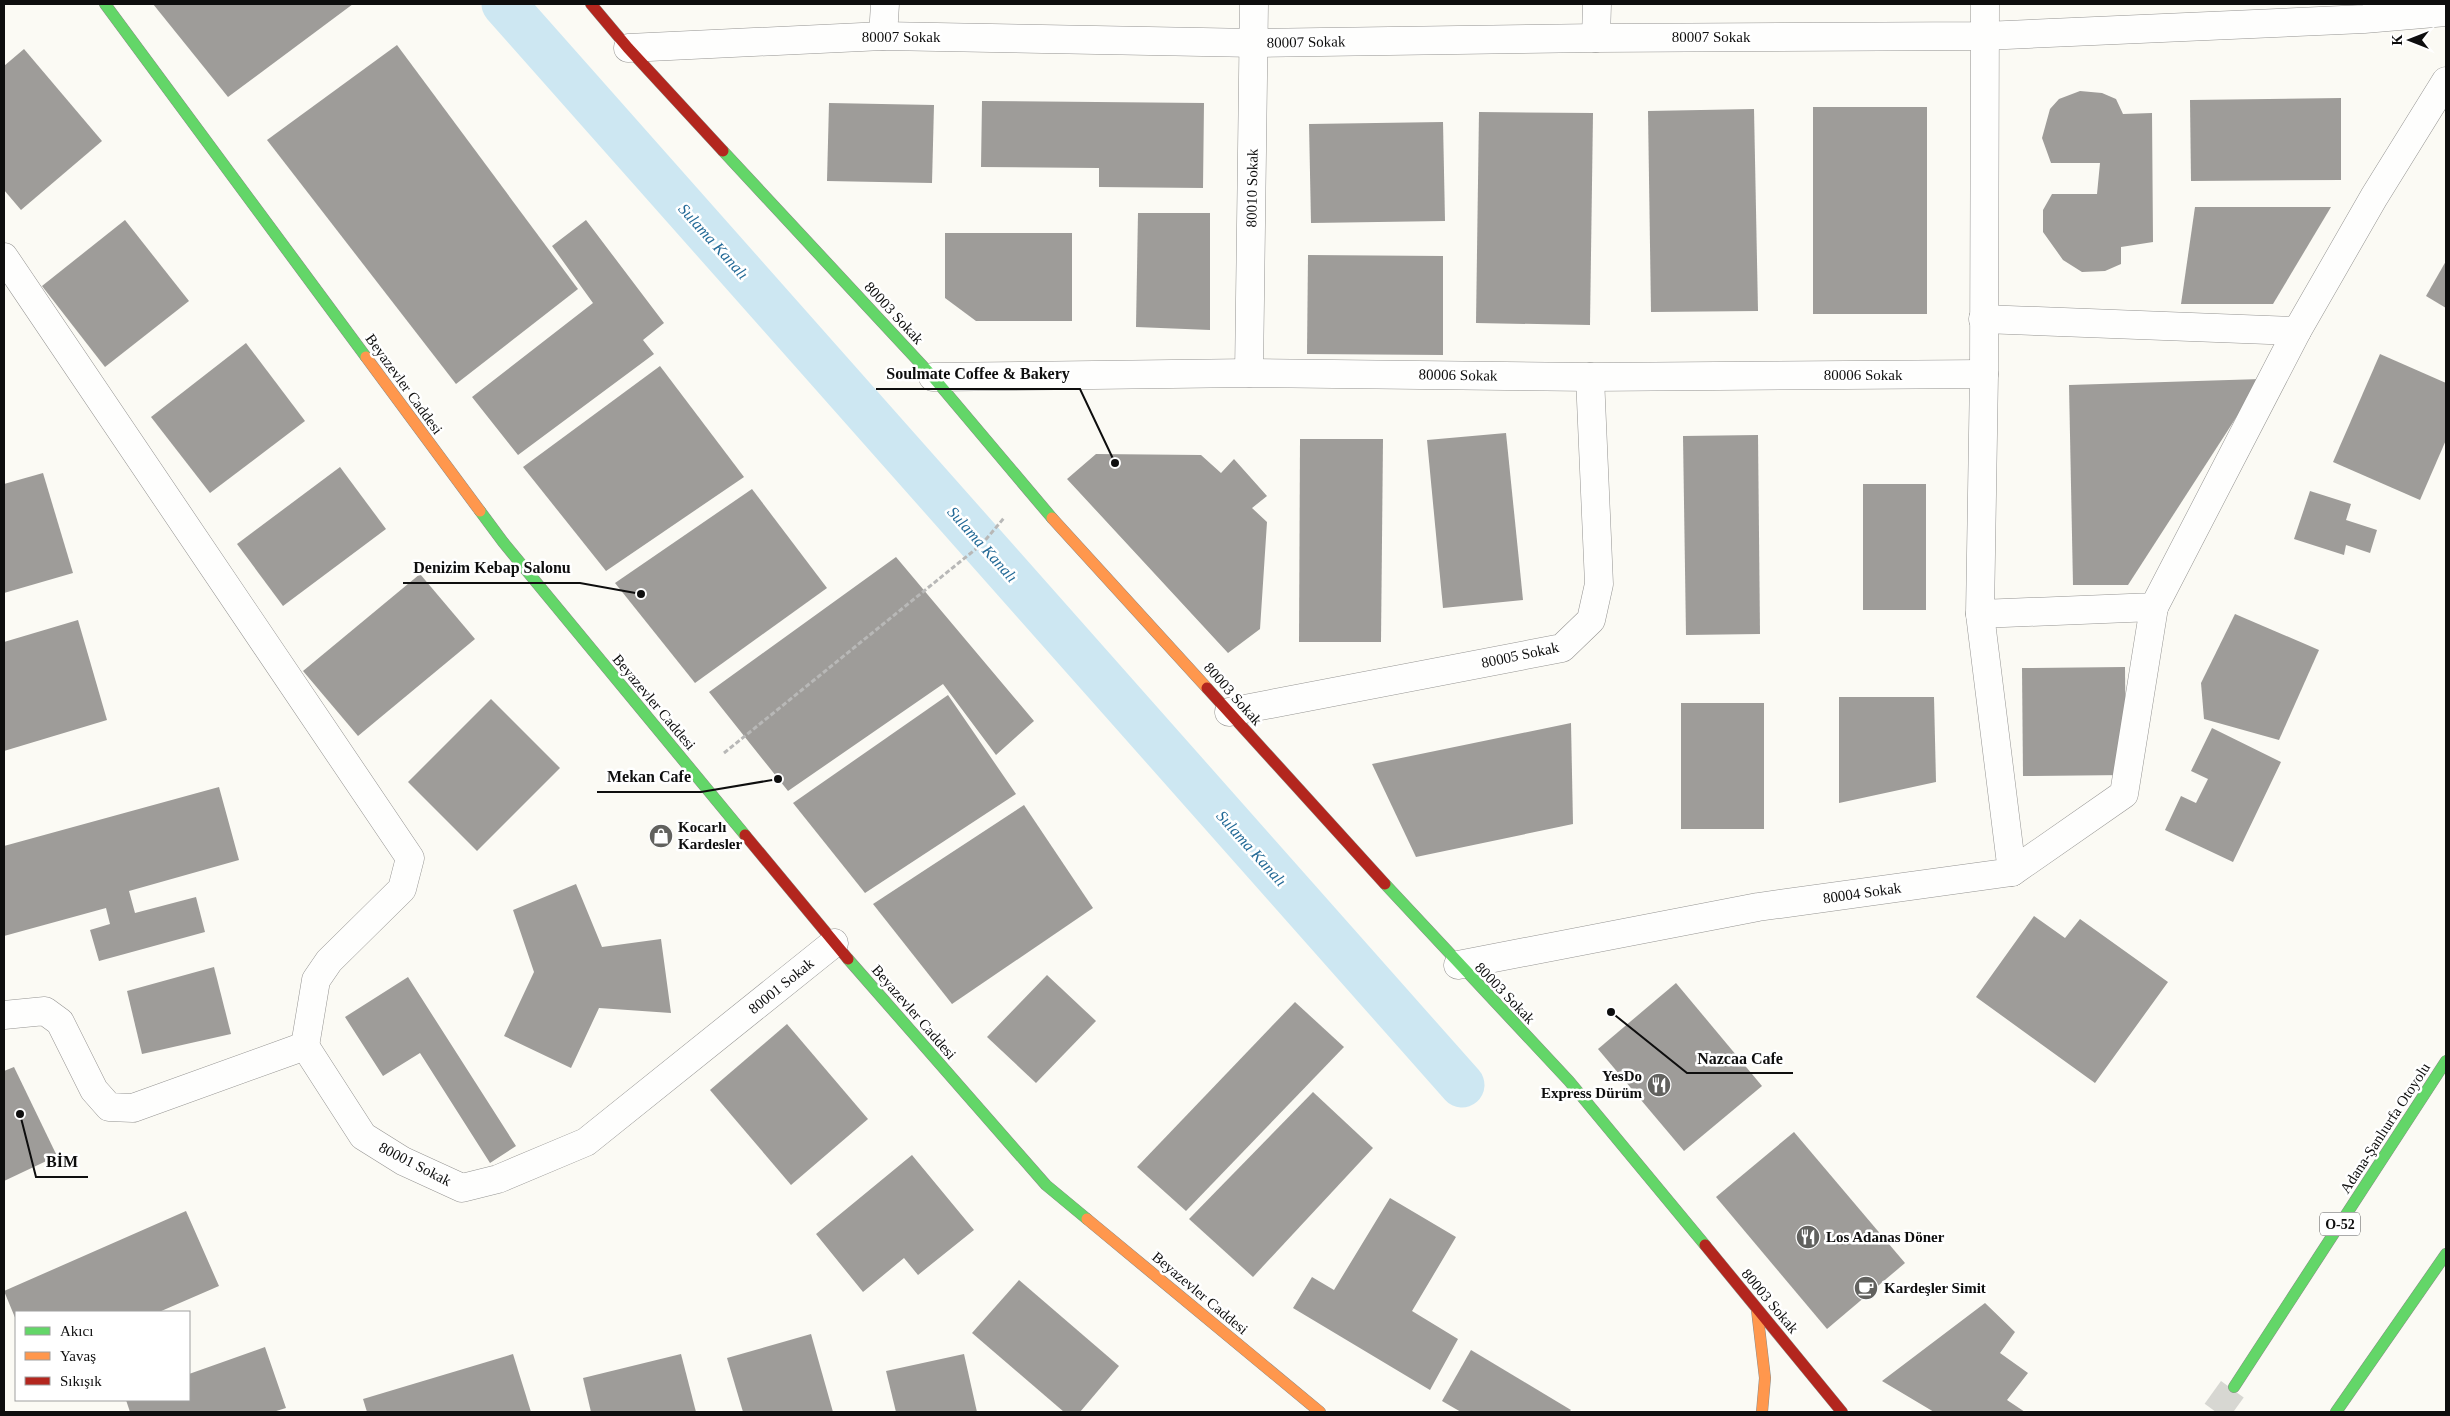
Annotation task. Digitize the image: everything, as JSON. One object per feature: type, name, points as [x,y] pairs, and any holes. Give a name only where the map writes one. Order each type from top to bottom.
[{"type":"main road","name":"Beyazevler Caddesi","points":[[105,4],[503,542],[834,944],[1046,1185],[1320,1412]]},
{"type":"main road","name":"80003 Sokak","points":[[591,4],[628,48],[932,377],[1028,491],[1458,965],[1570,1081],[1842,1412]]},
{"type":"main road","name":"Adana-Şanlıurfa Otoyolu","points":[[2234,1387],[2446,1061]]},
{"type":"main road","points":[[2336,1412],[2446,1254]]},
{"type":"main road","points":[[1757,1310],[1765,1378],[1762,1412]]},
{"type":"street","points":[[884,36],[885,4]]},
{"type":"street","name":"80010 Sokak","points":[[1249,373],[1255,43],[1254,4]]},
{"type":"street","points":[[1596,38],[1597,4]]},
{"type":"street","points":[[1985,4],[1984,374],[1980,614],[2012,872],[2124,794],[2154,607],[2297,331],[2374,197],[2446,80]]},
{"type":"street","name":"80007 Sokak","points":[[628,48],[884,36],[1255,43],[1596,38],[1984,36],[2364,11],[2446,12]]},
{"type":"street","points":[[4,257],[410,858],[402,889],[329,961],[316,980],[305,1046],[133,1108],[109,1107],[94,1090],[60,1022],[45,1010],[4,1015]]},
{"type":"street","points":[[1983,319],[2297,331]]},
{"type":"street","name":"80006 Sokak","points":[[932,377],[1249,373],[1590,377],[1984,374]]},
{"type":"street","name":"80005 Sokak","points":[[1229,712],[1562,648],[1591,620],[1599,584],[1590,377]]},
{"type":"street","points":[[1980,614],[2154,607]]},
{"type":"street","name":"80004 Sokak","points":[[1458,965],[1758,907],[2012,872]]},
{"type":"street","name":"80001 Sokak","points":[[305,1046],[363,1136],[403,1162],[462,1188],[498,1179],[586,1142],[834,944]]},
{"type":"path","points":[[696,776],[982,544],[1028,491]]},
{"type":"building","points":[[153,4],[353,4],[228,97]]},
{"type":"building","points":[[397,45],[578,289],[456,384],[267,140]]},
{"type":"building","points":[[24,49],[102,141],[21,210],[4,190],[4,66]]},
{"type":"building","points":[[2080,91],[2102,93],[2116,99],[2123,114],[2152,113],[2153,242],[2121,247],[2121,264],[2105,271],[2082,272],[2063,260],[2043,232],[2043,210],[2052,194],[2097,194],[2100,163],[2051,163],[2042,138],[2050,109],[2059,99]]},
{"type":"building","points":[[2341,98],[2341,180],[2191,181],[2190,100]]},
{"type":"building","points":[[982,101],[1204,103],[1203,188],[1099,187],[1099,168],[981,167]]},
{"type":"building","points":[[829,103],[934,105],[932,183],[827,181]]},
{"type":"building","points":[[1813,107],[1927,107],[1927,314],[1813,314]]},
{"type":"building","points":[[1754,109],[1758,311],[1651,312],[1648,111]]},
{"type":"building","points":[[1479,112],[1593,113],[1590,325],[1476,323]]},
{"type":"building","points":[[1443,122],[1445,221],[1311,223],[1309,124]]},
{"type":"building","points":[[2195,207],[2331,207],[2273,304],[2181,304]]},
{"type":"building","points":[[1138,213],[1210,213],[1210,330],[1136,327]]},
{"type":"building","points":[[125,220],[189,301],[105,367],[42,286]]},
{"type":"building","points":[[586,220],[664,323],[643,340],[654,354],[518,455],[472,397],[593,303],[552,246]]},
{"type":"building","points":[[945,233],[1072,233],[1072,321],[976,321],[945,298]]},
{"type":"building","points":[[1308,255],[1443,256],[1443,355],[1307,354]]},
{"type":"building","points":[[2446,261],[2446,308],[2426,296]]},
{"type":"building","points":[[246,343],[305,421],[210,493],[151,417]]},
{"type":"building","points":[[2380,354],[2446,383],[2446,440],[2420,500],[2333,462]]},
{"type":"building","points":[[660,366],[744,477],[606,571],[523,467]]},
{"type":"building","points":[[2261,379],[2128,585],[2073,585],[2069,385]]},
{"type":"building","points":[[1506,433],[1523,600],[1443,608],[1427,440]]},
{"type":"building","points":[[1758,435],[1760,634],[1686,635],[1683,436]]},
{"type":"building","points":[[1300,439],[1383,439],[1381,642],[1299,642]]},
{"type":"building","points":[[1096,454],[1201,455],[1221,473],[1234,459],[1267,496],[1252,508],[1267,522],[1260,629],[1228,653],[1067,479]]},
{"type":"building","points":[[340,467],[386,529],[283,606],[237,544]]},
{"type":"building","points":[[43,473],[73,573],[4,593],[4,484]]},
{"type":"building","points":[[1863,484],[1926,484],[1926,610],[1863,610]]},
{"type":"building","points":[[752,489],[827,588],[695,683],[615,583]]},
{"type":"building","points":[[2310,491],[2351,504],[2346,520],[2377,530],[2370,553],[2346,545],[2344,555],[2294,539]]},
{"type":"building","points":[[896,557],[1034,721],[996,755],[943,684],[788,791],[709,692]]},
{"type":"building","points":[[420,574],[475,639],[358,736],[303,671]]},
{"type":"building","points":[[2235,614],[2319,650],[2279,740],[2204,719],[2201,683]]},
{"type":"building","points":[[78,620],[107,720],[4,751],[4,642]]},
{"type":"building","points":[[2125,667],[2126,775],[2023,776],[2022,668]]},
{"type":"building","points":[[948,695],[1016,794],[865,893],[793,803]]},
{"type":"building","points":[[1839,697],[1934,697],[1936,782],[1839,803]]},
{"type":"building","points":[[491,699],[560,768],[477,851],[408,782]]},
{"type":"building","points":[[1681,703],[1764,703],[1764,829],[1681,829]]},
{"type":"building","points":[[1571,723],[1573,824],[1416,857],[1372,764]]},
{"type":"building","points":[[2212,728],[2281,762],[2233,862],[2165,830],[2181,796],[2196,803],[2208,779],[2191,771]]},
{"type":"building","points":[[219,787],[239,860],[129,891],[135,913],[196,897],[205,932],[99,961],[90,930],[110,924],[106,908],[4,936],[4,846]]},
{"type":"building","points":[[1024,805],[1093,908],[952,1004],[873,904]]},
{"type":"building","points":[[576,884],[602,947],[661,939],[671,1013],[599,1008],[571,1068],[504,1036],[534,972],[513,910]]},
{"type":"building","points":[[2034,916],[2065,938],[2080,919],[2168,982],[2095,1083],[1976,997]]},
{"type":"building","points":[[214,967],[231,1034],[142,1054],[127,991]]},
{"type":"building","points":[[1047,975],[1096,1021],[1036,1083],[987,1037]]},
{"type":"building","points":[[408,977],[516,1146],[490,1163],[420,1053],[383,1076],[345,1017]]},
{"type":"building","points":[[1676,983],[1762,1086],[1684,1151],[1598,1049]]},
{"type":"building","points":[[1295,1002],[1344,1047],[1186,1211],[1137,1167]]},
{"type":"building","points":[[787,1024],[868,1119],[791,1185],[710,1090]]},
{"type":"building","points":[[14,1067],[57,1156],[4,1181],[4,1071]]},
{"type":"building","points":[[1313,1092],[1373,1148],[1253,1277],[1189,1219]]},
{"type":"building","points":[[1794,1132],[1905,1263],[1827,1329],[1716,1197]]},
{"type":"building","points":[[912,1155],[974,1230],[918,1275],[904,1258],[863,1292],[816,1234]]},
{"type":"building","points":[[1390,1198],[1456,1237],[1412,1311],[1458,1339],[1430,1390],[1293,1308],[1312,1277],[1334,1290]]},
{"type":"building","points":[[186,1211],[219,1286],[161,1311],[15,1311],[15,1318],[4,1291]]},
{"type":"building","points":[[1019,1280],[1119,1366],[1080,1412],[1064,1412],[972,1333]]},
{"type":"building","points":[[1985,1303],[2015,1332],[2000,1353],[2028,1373],[2007,1400],[2025,1412],[1934,1412],[1882,1381]]},
{"type":"building","points":[[811,1334],[833,1412],[743,1412],[727,1358]]},
{"type":"building","points":[[265,1347],[286,1408],[273,1412],[130,1412],[126,1401],[190,1401],[190,1374]]},
{"type":"building","points":[[1471,1350],[1571,1410],[1569,1412],[1461,1412],[1442,1401]]},
{"type":"building","points":[[513,1354],[531,1412],[367,1412],[363,1399]]},
{"type":"building","points":[[681,1354],[696,1412],[591,1412],[583,1378]]},
{"type":"building","points":[[964,1354],[977,1412],[896,1412],[886,1371]]},
{"type":"waterway","name":"Sulama Kanalı","points":[[504,4],[1462,1085]]},
{"type":"tunnel","points":[[2216,1412],[2234,1387]]},
{"type":"traffic: fast","points":[[105,4],[366,357]]},
{"type":"traffic: fast","points":[[723,151],[933,377],[1052,518]]},
{"type":"traffic: fast","points":[[480,511],[503,542],[745,835]]},
{"type":"traffic: fast","points":[[1385,884],[1569,1081],[1705,1245]]},
{"type":"traffic: fast","points":[[848,959],[1046,1185],[1087,1219]]},
{"type":"traffic: fast","points":[[2234,1387],[2446,1061]]},
{"type":"traffic: fast","points":[[2336,1412],[2446,1254]]},
{"type":"traffic: slow","points":[[366,357],[480,511]]},
{"type":"traffic: slow","points":[[1052,518],[1207,688]]},
{"type":"traffic: slow","points":[[1087,1219],[1320,1412]]},
{"type":"traffic: slow","points":[[1757,1310],[1765,1378],[1762,1412]]},
{"type":"traffic: jam","points":[[591,4],[628,48],[723,151]]},
{"type":"traffic: jam","points":[[1207,688],[1385,884]]},
{"type":"traffic: jam","points":[[745,835],[848,959]]},
{"type":"traffic: jam","points":[[1705,1245],[1842,1412]]},
{"type":"place","name":"Soulmate Coffee & Bakery","points":[[1115,463]]},
{"type":"place","name":"Denizim Kebap Salonu","points":[[641,594]]},
{"type":"place","name":"Mekan Cafe","points":[[778,779]]},
{"type":"place","name":"Kocarlı Kardesler","points":[[661,836]]},
{"type":"place","name":"Nazcaa Cafe","points":[[1611,1012]]},
{"type":"place","name":"YesDo Express Dürüm","points":[[1659,1085]]},
{"type":"place","name":"BİM","points":[[20,1114]]},
{"type":"place","name":"Los Adanas Döner","points":[[1808,1237]]},
{"type":"place","name":"Kardeşler Simit","points":[[1866,1288]]}]
